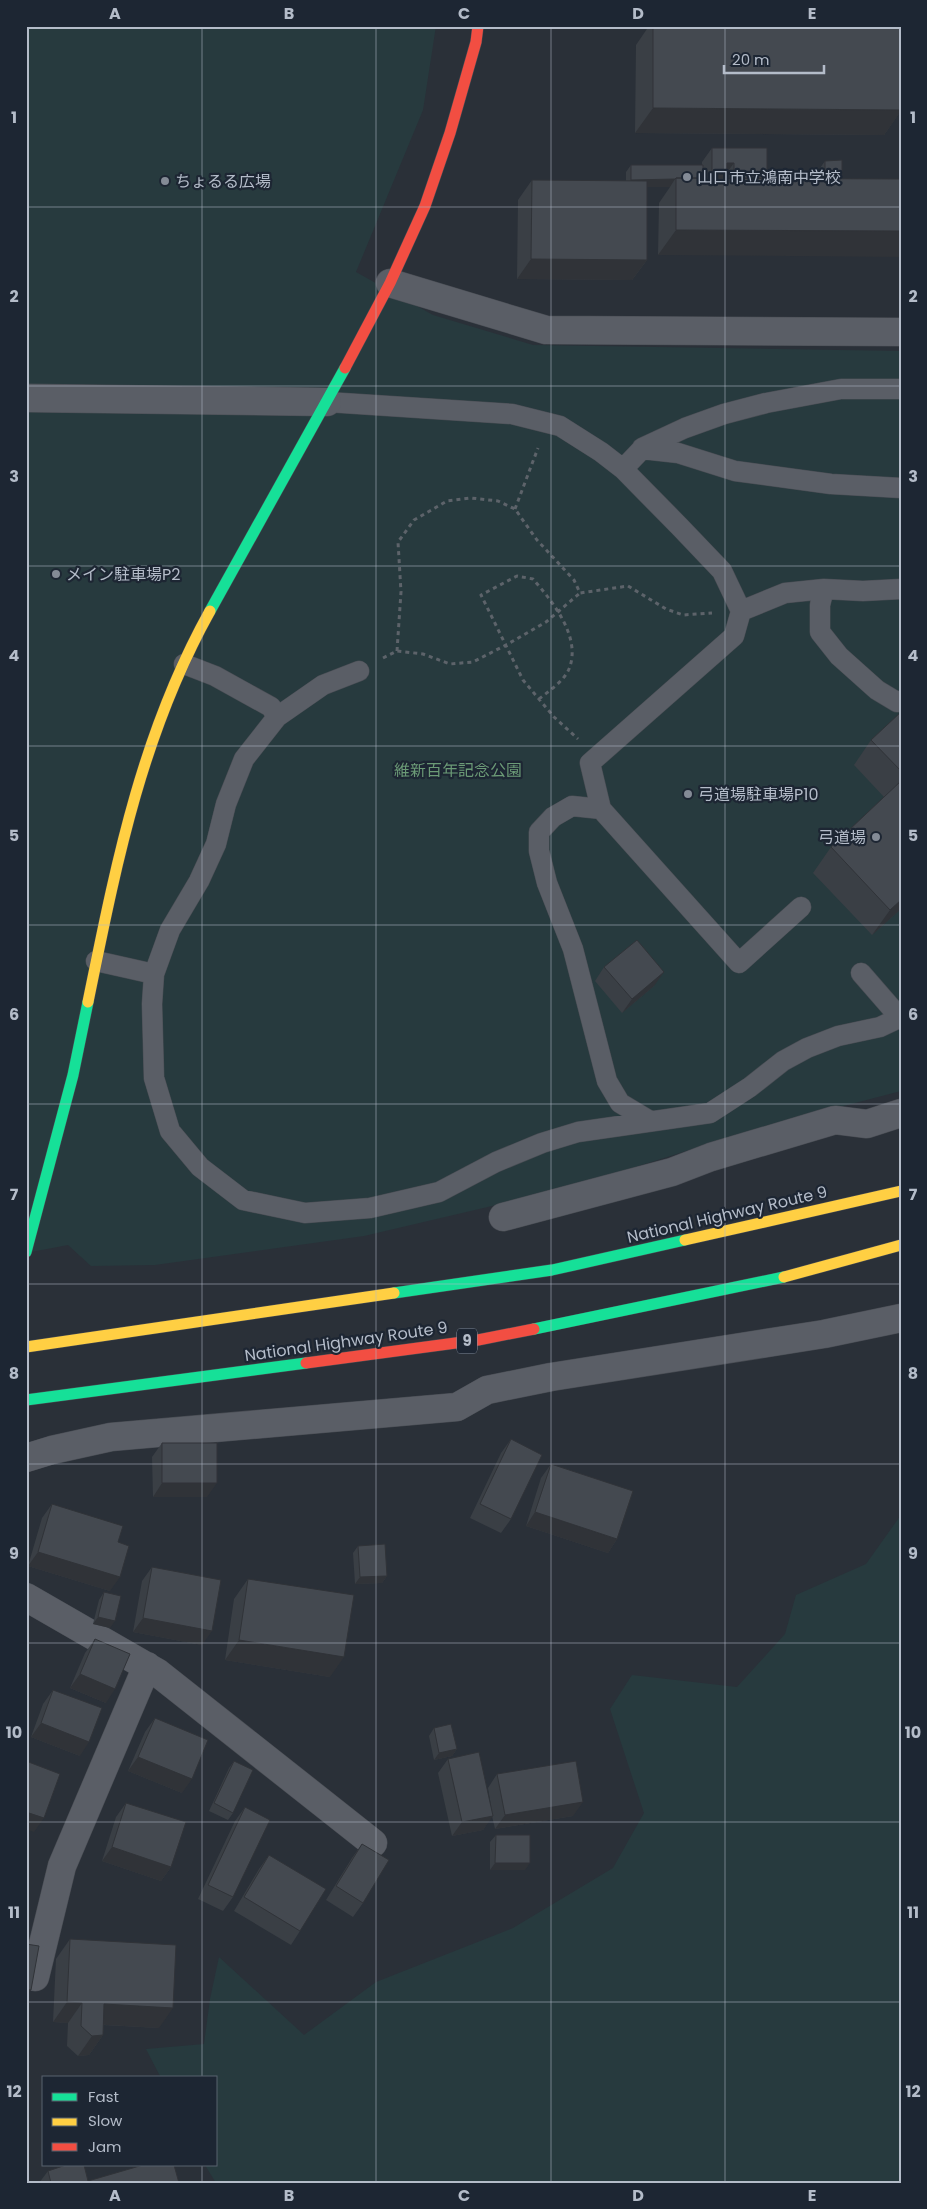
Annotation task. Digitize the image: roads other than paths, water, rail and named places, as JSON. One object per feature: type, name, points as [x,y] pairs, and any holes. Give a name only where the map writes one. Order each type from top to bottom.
[{"type":"main road","points":[[26,1252],[73,1075],[116,859],[137,785],[160,718],[194,640],[327,402],[390,283],[425,206],[450,133],[476,42],[478,26]]},
{"type":"main road","name":"National Highway Route 9","points":[[26,1347],[552,1270],[901,1191]]},
{"type":"main road","name":"National Highway Route 9","points":[[26,1400],[478,1340],[768,1281],[901,1245]]},
{"type":"street","points":[[390,283],[546,330],[901,332]]},
{"type":"street","points":[[26,398],[327,402]]},
{"type":"street","points":[[503,1217],[672,1172],[711,1157],[835,1120],[867,1124],[901,1113]]},
{"type":"street","points":[[26,1458],[52,1450],[111,1437],[457,1407],[487,1390],[560,1376],[824,1334],[901,1318]]},
{"type":"street","points":[[26,1597],[147,1666],[166,1679],[373,1843]]},
{"type":"street","points":[[35,1977],[62,1866],[147,1666]]},
{"type":"lane","points":[[624,469],[642,448],[685,428],[724,414],[766,403],[841,390],[901,389]]},
{"type":"lane","points":[[327,402],[512,414],[560,426],[624,469],[722,572],[741,611],[734,636],[590,763],[601,809],[740,963],[801,907]]},
{"type":"lane","points":[[642,448],[678,453],[735,470],[830,484],[901,488]]},
{"type":"lane","points":[[741,611],[785,593],[824,589],[863,591],[901,589]]},
{"type":"lane","points":[[824,589],[820,605],[820,632],[839,656],[877,690],[898,702],[901,701]]},
{"type":"lane","points":[[184,664],[215,676],[271,707],[277,717]]},
{"type":"lane","points":[[359,671],[323,685],[277,717],[244,760],[226,804],[216,844],[199,881],[170,930],[154,974],[152,1004],[154,1078],[170,1131],[200,1167],[244,1200],[305,1213],[370,1208],[439,1192],[496,1162],[542,1143],[578,1132],[710,1113],[750,1087],[782,1061],[807,1048],[838,1036],[880,1027],[900,1019],[861,973]]},
{"type":"lane","points":[[601,809],[572,806],[553,817],[539,832],[539,851],[547,884],[573,949],[607,1081],[620,1103],[650,1121]]},
{"type":"lane","points":[[96,961],[154,974]]},
{"type":"place","name":"山口市立鴻南中学校","points":[[687,177]]},
{"type":"place","name":"ちょるる広場","points":[[165,181]]},
{"type":"place","name":"メイン駐車場P2","points":[[56,574]]},
{"type":"place","name":"弓道場駐車場P10","points":[[688,794]]},
{"type":"place","name":"弓道場","points":[[876,837]]},
{"type":"park label","name":"維新百年記念公園","points":[[458,770]]}]
